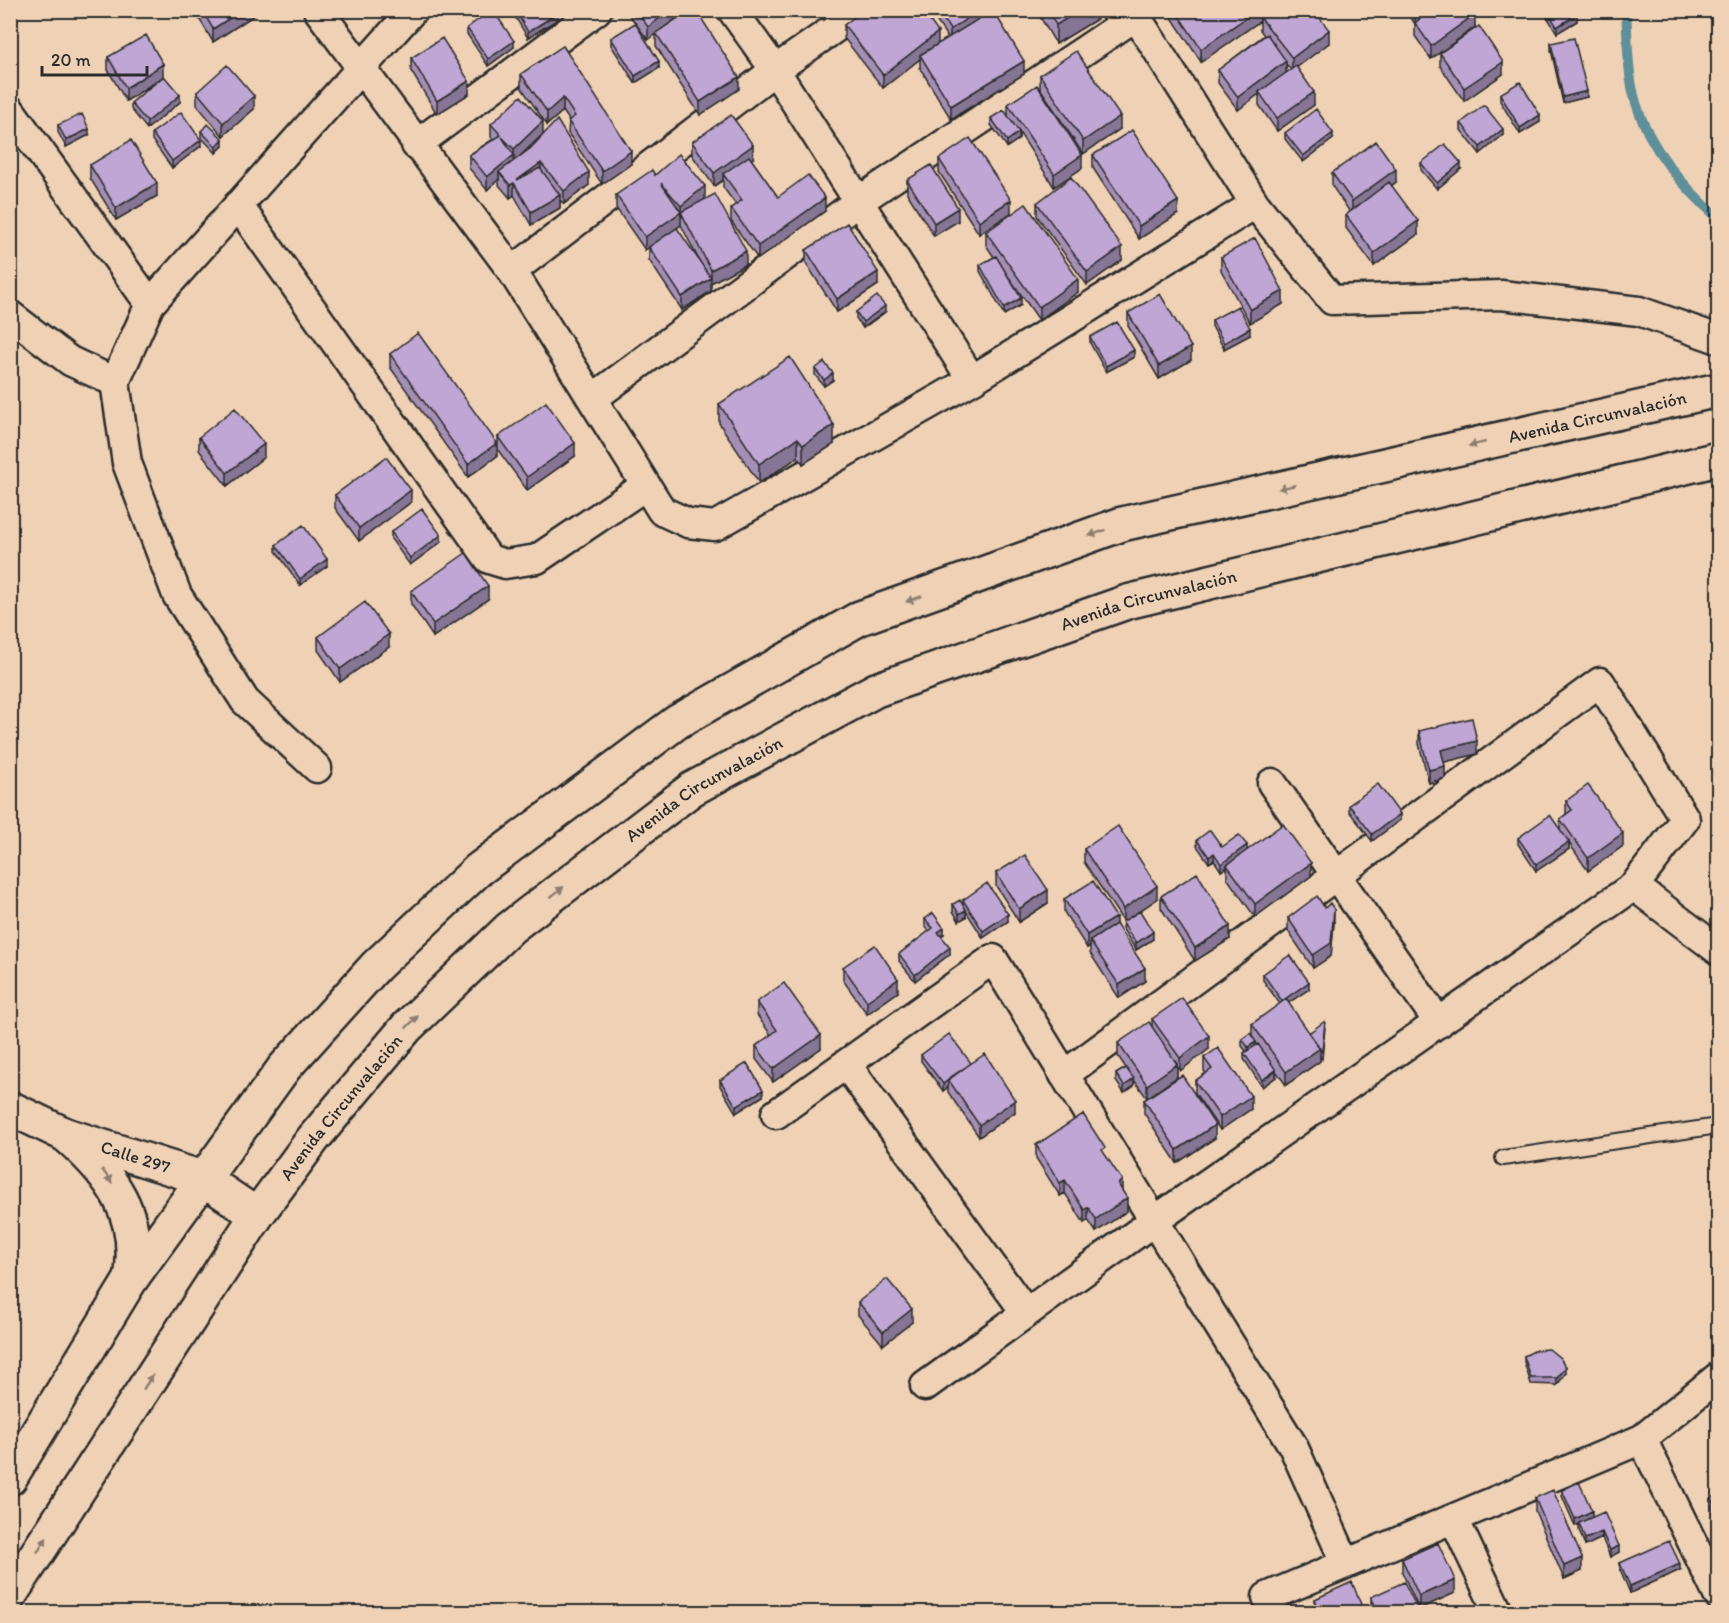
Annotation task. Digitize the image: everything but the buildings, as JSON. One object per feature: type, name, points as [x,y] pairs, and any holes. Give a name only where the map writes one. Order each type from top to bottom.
[{"type":"main road","name":"Avenida Circunvalación","points":[[10,1478],[32,1433],[131,1279],[202,1178],[292,1059],[376,966],[478,870],[677,722],[860,618],[1122,524],[1719,390]]},
{"type":"main road","name":"Avenida Circunvalación","points":[[10,1595],[257,1215],[313,1139],[407,1027],[510,928],[692,789],[876,690],[1127,602],[1719,459]]},
{"type":"main road","name":"Calle 297","points":[[10,1108],[66,1135],[202,1178],[257,1215]]},
{"type":"main road","points":[[66,1135],[107,1175],[128,1214],[135,1254],[131,1279]]},
{"type":"street","points":[[318,10],[416,146],[512,271],[662,512],[688,523],[715,526],[972,380],[1255,204]]},
{"type":"street","points":[[317,768],[245,700],[177,595],[127,463],[115,382],[150,303],[362,71],[413,10]]},
{"type":"street","points":[[416,146],[597,10]]},
{"type":"street","points":[[732,10],[776,70],[972,380]]},
{"type":"street","points":[[512,271],[776,70],[861,10]]},
{"type":"street","points":[[592,399],[859,201],[1135,13],[1255,204],[1332,300],[1500,295],[1639,311],[1719,339]]},
{"type":"street","points":[[10,110],[150,303]]},
{"type":"street","points":[[238,205],[489,559],[505,564],[537,560],[645,486]]},
{"type":"street","points":[[10,315],[70,361],[115,382]]},
{"type":"street","points":[[925,1386],[1154,1221],[1634,886],[1684,819],[1600,682],[1064,1075]]},
{"type":"street","points":[[1272,783],[1439,1023]]},
{"type":"street","points":[[1634,886],[1719,950]]},
{"type":"street","points":[[776,1114],[993,958],[1293,1446],[1346,1564]]},
{"type":"street","points":[[846,1064],[1026,1313]]},
{"type":"street","points":[[1266,1607],[1346,1564],[1642,1439],[1719,1377]]},
{"type":"street","points":[[1642,1439],[1719,1595]]},
{"type":"street","points":[[1454,1519],[1498,1612]]},
{"type":"lane","points":[[1503,1158],[1719,1126]]},
{"type":"waterway","points":[[1626,10],[1631,80],[1642,120],[1669,166],[1718,218]]}]
